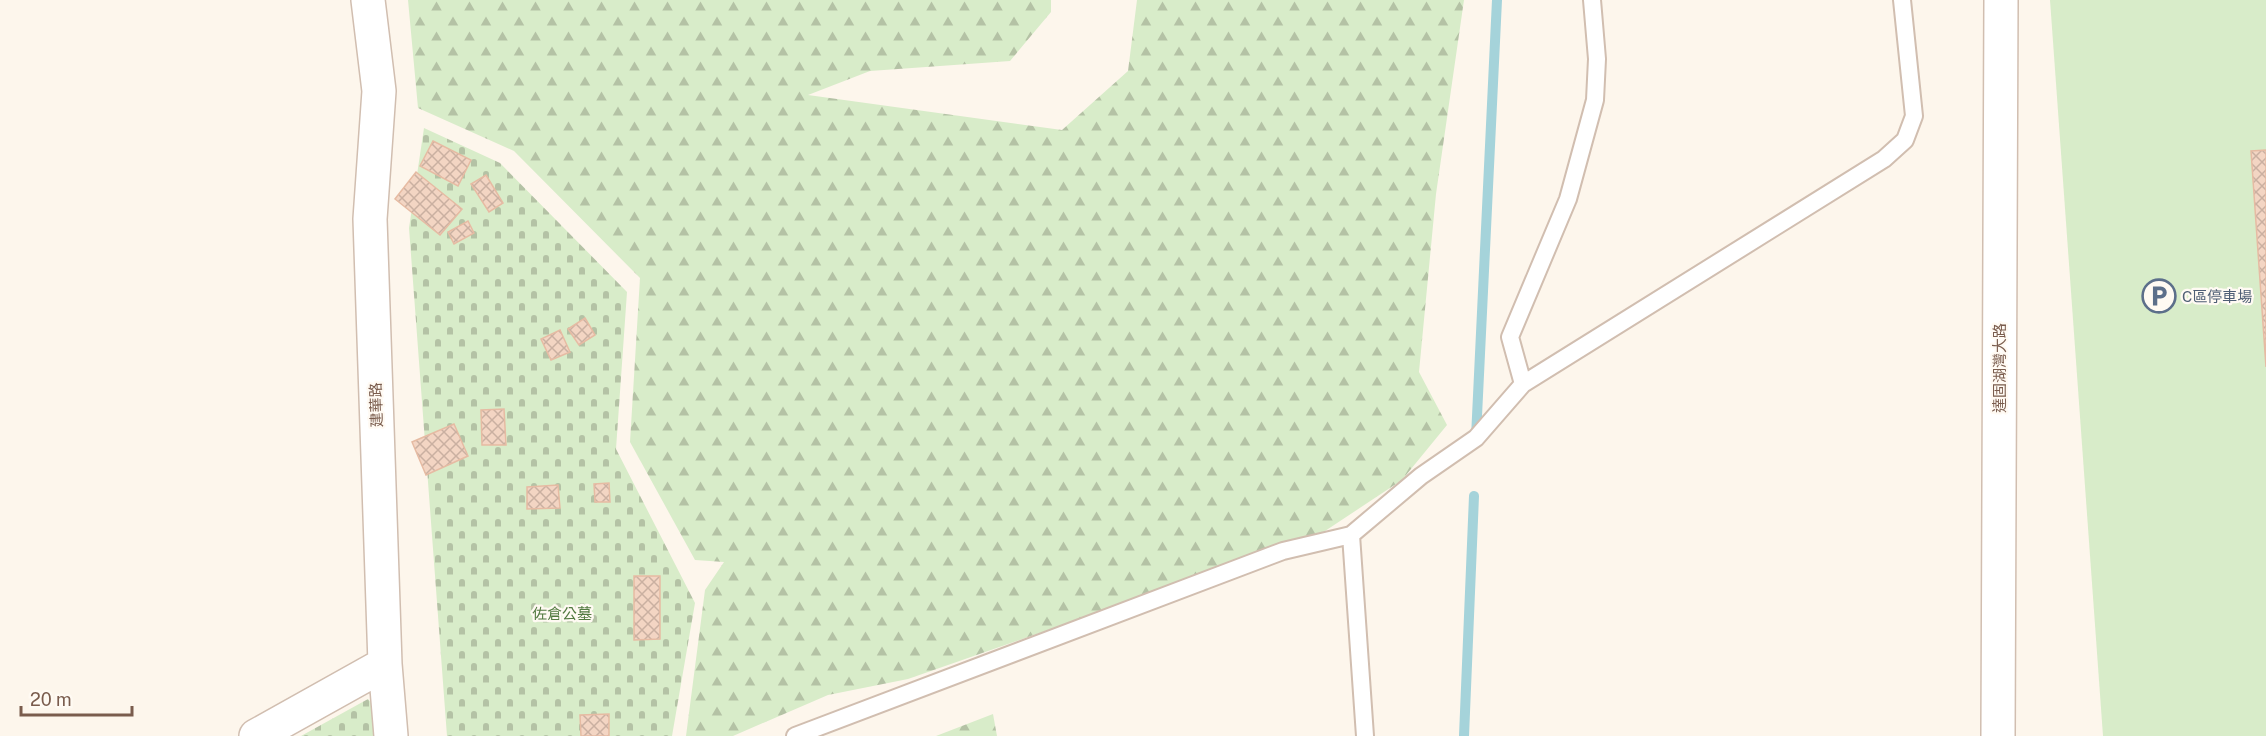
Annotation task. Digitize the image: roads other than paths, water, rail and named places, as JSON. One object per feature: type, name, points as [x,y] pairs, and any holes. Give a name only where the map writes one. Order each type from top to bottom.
[{"type":"street","name":"建華路","points":[[368,0],[379,91],[370,219],[385,664],[391,736]]},
{"type":"street","name":"達固湖灣大路","points":[[1998,736],[2001,0]]},
{"type":"street","points":[[256,736],[385,664]]},
{"type":"lane","points":[[1524,384],[1510,337],[1568,199],[1595,100],[1597,59],[1592,0]]},
{"type":"lane","points":[[795,736],[1283,551],[1351,535],[1421,476],[1476,438],[1524,384],[1884,159],[1905,140],[1914,116],[1902,0]]},
{"type":"lane","points":[[1351,535],[1365,736]]},
{"type":"waterway","points":[[1476,437],[1497,0]]},
{"type":"waterway","points":[[1464,736],[1474,496]]},
{"type":"place","name":"C區停車場","points":[[2159,296]]},
{"type":"park label","name":"佐倉公墓","points":[[562,613]]}]
